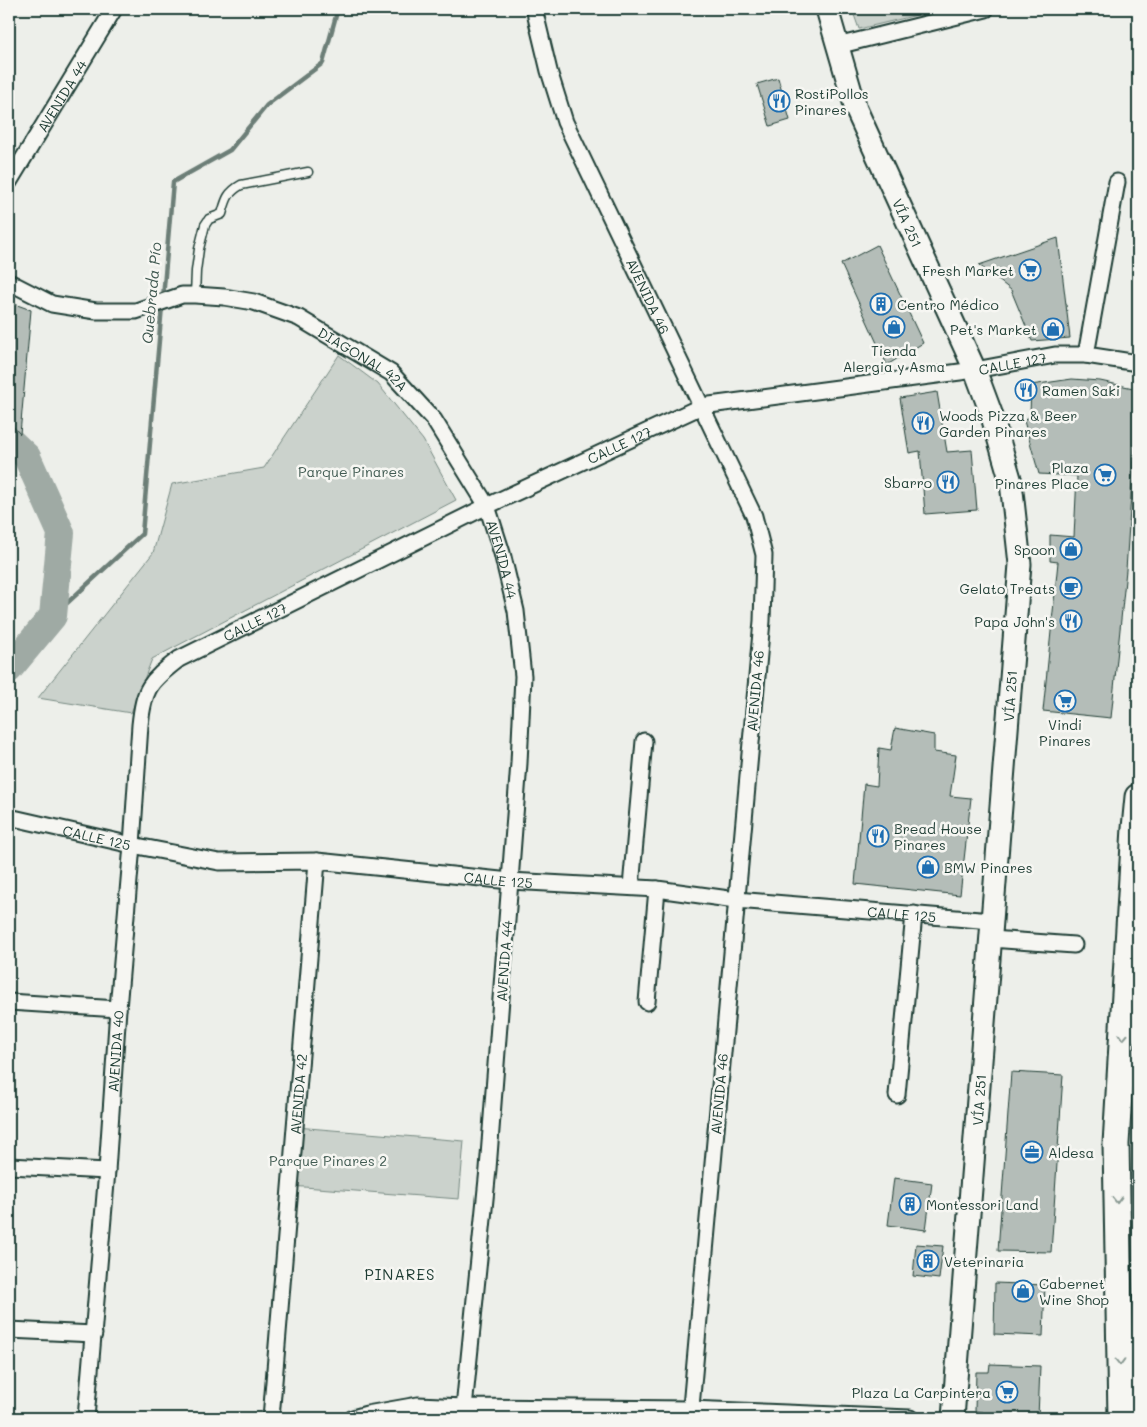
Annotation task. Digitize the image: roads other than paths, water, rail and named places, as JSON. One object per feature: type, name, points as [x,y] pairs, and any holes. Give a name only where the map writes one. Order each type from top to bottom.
[{"type":"highway","points":[[1121,1418],[1116,1144],[1134,828],[1138,797]]},
{"type":"main road","name":"VÍA 251","points":[[827,9],[856,109],[975,370],[992,413],[1011,482],[1020,564],[953,1418]]},
{"type":"street","name":"AVENIDA 44","points":[[9,182],[114,9]]},
{"type":"street","name":"AVENIDA 46","points":[[535,9],[549,72],[565,122],[754,516],[764,555],[762,621],[690,1414]]},
{"type":"street","points":[[837,46],[986,9]]},
{"type":"street","points":[[1086,355],[1117,182]]},
{"type":"street","points":[[9,282],[52,304],[96,311],[136,310],[189,295]]},
{"type":"street","name":"DIAGONAL 42A","points":[[189,295],[224,297],[254,302],[299,318],[391,373],[434,420],[487,506]]},
{"type":"street","name":"CALLE 127","points":[[148,687],[161,672],[178,659],[487,506],[702,406],[975,370],[1055,355],[1086,355],[1138,363]]},
{"type":"street","name":"AVENIDA 44","points":[[464,1413],[488,1169],[519,763],[523,676],[516,611],[502,553],[487,506]]},
{"type":"street","name":"AVENIDA 40","points":[[86,1418],[107,1171],[140,725],[142,706],[148,687]]},
{"type":"street","points":[[631,887],[644,740]]},
{"type":"street","name":"CALLE 125","points":[[9,817],[132,845],[219,862],[317,861],[510,881],[657,889],[736,900],[914,914],[1074,944]]},
{"type":"street","name":"AVENIDA 42","points":[[271,1418],[317,861]]},
{"type":"street","points":[[647,1002],[657,889]]},
{"type":"street","points":[[897,1095],[914,914]]},
{"type":"street","points":[[9,1002],[118,1009]]},
{"type":"street","points":[[9,1166],[107,1171]]},
{"type":"street","points":[[9,1330],[94,1334]]},
{"type":"street","points":[[353,1418],[418,1405],[464,1413],[690,1414],[910,1418]]},
{"type":"lane","points":[[189,295],[205,225],[209,219],[222,214],[232,190],[241,185],[308,172]]},
{"type":"waterway","name":"Quebrada Pío","points":[[163,298],[173,182],[230,150],[267,105],[323,63],[337,12],[336,9]]},
{"type":"waterway","name":"Quebrada Pío","points":[[53,616],[142,534],[162,306]]},
{"type":"waterway","points":[[9,440],[27,457],[61,533],[53,616],[9,669]]},
{"type":"place","name":"RostiPollos Pinares","points":[[779,101]]},
{"type":"place","name":"Fresh Market","points":[[1030,270]]},
{"type":"place","name":"Centro Médico","points":[[881,304]]},
{"type":"place","name":"Tienda Alergia y Asma","points":[[894,327]]},
{"type":"place","name":"Pet's Market","points":[[1053,329]]},
{"type":"place","name":"Ramen Saki","points":[[1026,390]]},
{"type":"place","name":"Woods Pizza & Beer Garden Pinares","points":[[923,423]]},
{"type":"place","name":"Plaza Pinares Place","points":[[1105,475]]},
{"type":"place","name":"Sbarro","points":[[948,482]]},
{"type":"place","name":"Spoon","points":[[1071,549]]},
{"type":"place","name":"Gelato Treats","points":[[1071,588]]},
{"type":"place","name":"Papa John's","points":[[1071,621]]},
{"type":"place","name":"Vindi Pinares","points":[[1065,701]]},
{"type":"place","name":"Bread House Pinares","points":[[878,836]]},
{"type":"place","name":"BMW Pinares","points":[[928,867]]},
{"type":"place","name":"Aldesa","points":[[1032,1152]]},
{"type":"place","name":"Montessori Land","points":[[910,1204]]},
{"type":"place","name":"Veterinaria","points":[[928,1261]]},
{"type":"place","name":"Cabernet Wine Shop","points":[[1023,1291]]},
{"type":"place","name":"Plaza La Carpintera","points":[[1007,1392]]},
{"type":"district","name":"PINARES","points":[[400,1274]]},
{"type":"park label","name":"Parque Pinares","points":[[351,471]]},
{"type":"park label","name":"Parque Pinares 2","points":[[328,1160]]}]
